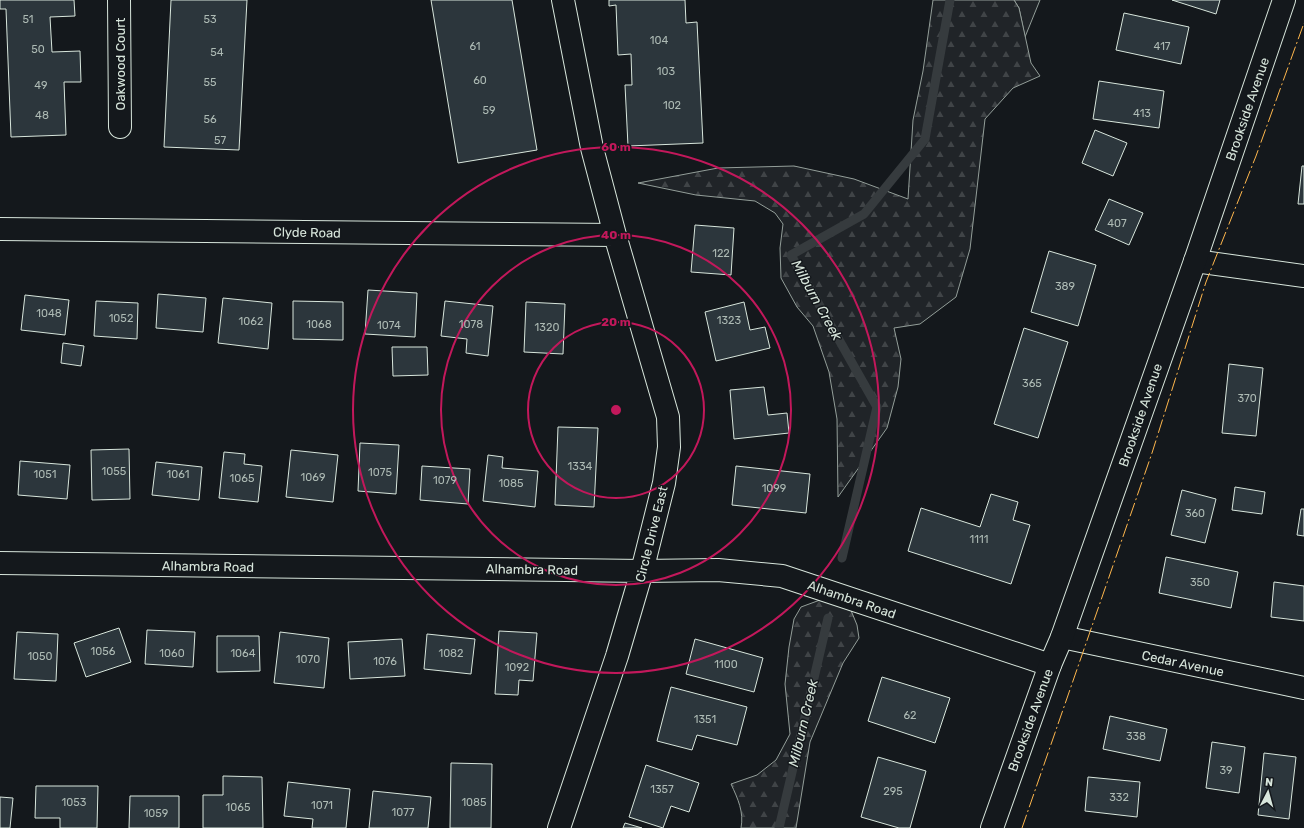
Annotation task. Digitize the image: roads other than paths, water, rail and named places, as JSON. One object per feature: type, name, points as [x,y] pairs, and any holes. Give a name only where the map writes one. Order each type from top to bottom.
[{"type":"street","name":"Oakwood Court","points":[[119,0],[120,127]]},
{"type":"street","name":"Circle Drive East","points":[[559,828],[617,656],[642,571],[664,483],[669,447],[668,417],[615,236],[592,148],[563,0]]},
{"type":"street","name":"Brookside Avenue","points":[[992,828],[1050,665],[1062,637],[1195,261],[1284,0]]},
{"type":"street","name":"Clyde Road","points":[[0,229],[615,236]]},
{"type":"street","points":[[1195,261],[1304,276]]},
{"type":"street","name":"Alhambra Road","points":[[0,563],[642,571],[718,570],[782,576],[1050,665]]},
{"type":"street","name":"Cedar Avenue","points":[[1062,637],[1304,688]]},
{"type":"waterway","name":"Milburn Creek","points":[[842,558],[877,407],[791,255],[864,214],[925,139],[950,0]]},
{"type":"waterway","name":"Milburn Creek","points":[[779,828],[828,618]]}]
